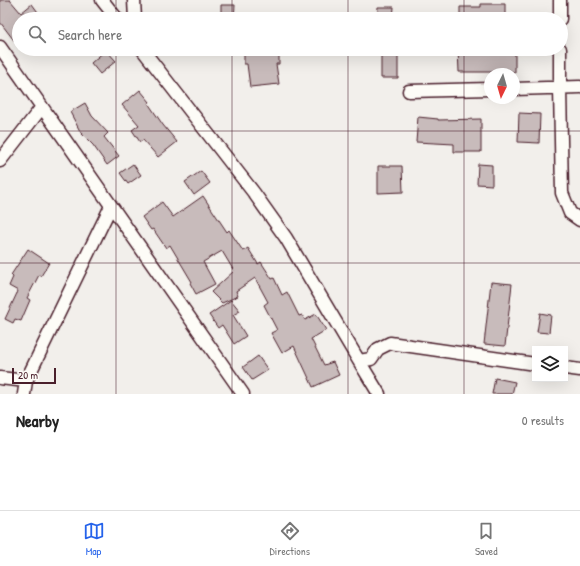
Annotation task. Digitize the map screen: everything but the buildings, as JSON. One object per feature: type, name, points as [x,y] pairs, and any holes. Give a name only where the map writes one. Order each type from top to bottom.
[{"type":"street","points":[[102,0],[112,12]]},
{"type":"street","points":[[134,0],[135,12]]},
{"type":"street","points":[[560,0],[560,12]]},
{"type":"street","points":[[0,47],[243,394]]},
{"type":"street","points":[[147,56],[254,193],[286,238],[379,394]]},
{"type":"street","points":[[560,56],[562,193],[570,213],[580,220]]},
{"type":"street","points":[[520,89],[580,87]]},
{"type":"street","points":[[409,91],[484,89]]},
{"type":"street","points":[[0,161],[42,107]]},
{"type":"street","points":[[24,394],[26,381],[111,206]]},
{"type":"street","points":[[359,361],[371,359],[378,349],[390,343],[532,364]]},
{"type":"street","points":[[568,368],[580,370]]},
{"type":"street","points":[[0,378],[26,381]]}]
